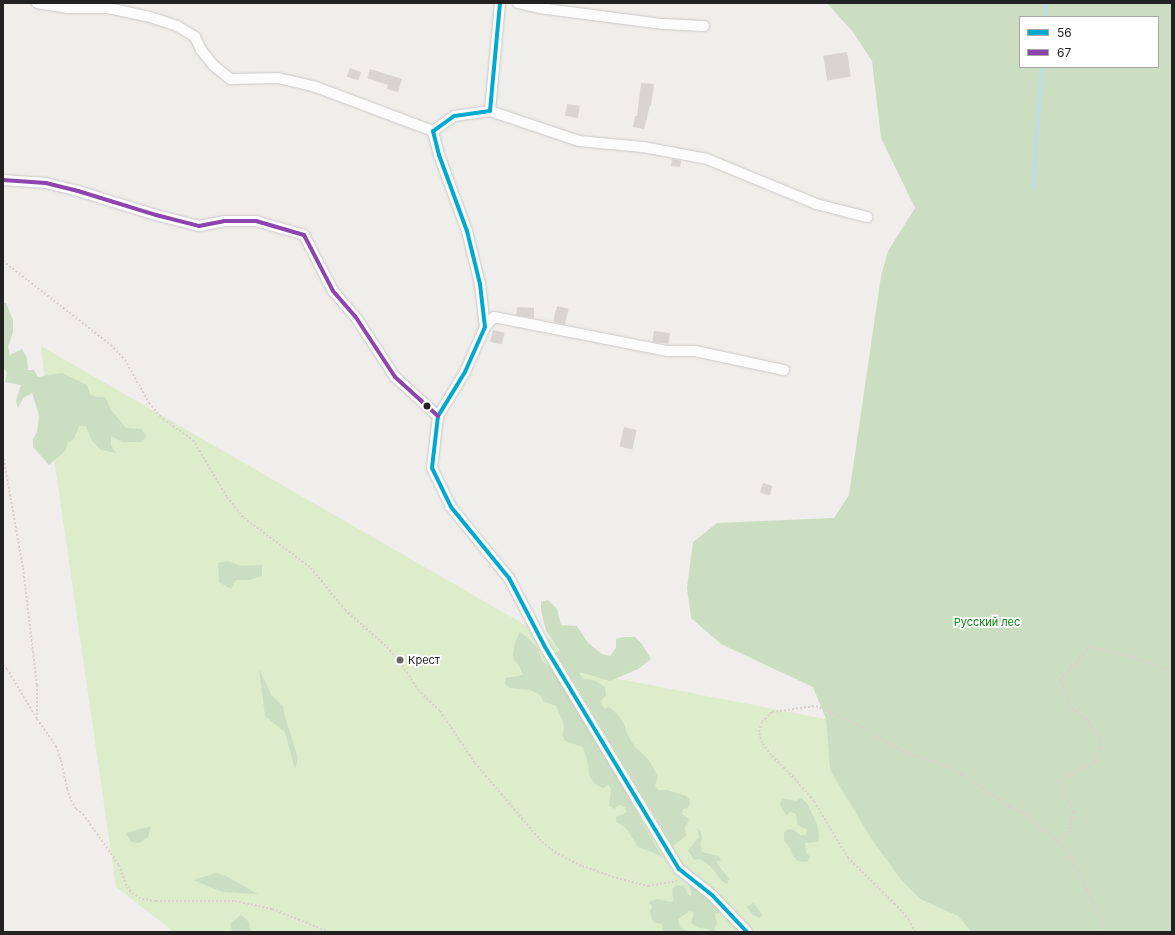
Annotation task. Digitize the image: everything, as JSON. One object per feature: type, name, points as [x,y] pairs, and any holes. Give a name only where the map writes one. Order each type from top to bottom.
[{"type":"street","points":[[37,3],[67,8],[108,8],[178,26],[195,37],[201,50],[213,66],[230,79],[278,78],[316,87],[433,131]]},
{"type":"street","points":[[490,111],[500,3]]},
{"type":"street","points":[[518,3],[539,8],[663,24],[704,26]]},
{"type":"street","points":[[433,131],[454,116],[490,111],[579,141],[643,147],[707,159],[816,204],[867,217]]},
{"type":"street","points":[[433,131],[439,154],[467,232],[480,284],[485,326]]},
{"type":"street","points":[[3,180],[46,183],[199,226],[224,221],[256,220],[304,235],[333,292],[355,316],[394,377],[438,416]]},
{"type":"street","points":[[747,932],[712,895],[679,869],[545,647],[509,578],[450,507],[432,468],[438,416],[465,372],[485,326],[494,317],[666,352],[695,351],[784,370]]},
{"type":"path","points":[[3,262],[111,345],[125,360],[150,403],[163,420],[193,440],[227,497],[244,518],[311,568],[345,610],[387,647],[400,662],[418,690],[440,711],[475,763],[542,842],[558,854],[582,866],[620,879],[648,886],[692,879]]},
{"type":"path","points":[[3,456],[23,568],[37,685],[37,719]]},
{"type":"path","points":[[1055,842],[1068,833],[1074,812],[1058,781],[1096,762],[1100,748],[1099,736],[1086,719],[1070,707],[1060,680],[1091,646],[1145,661],[1172,672]]},
{"type":"path","points":[[3,665],[7,669],[58,751],[71,800],[76,809],[84,814],[119,865],[127,887],[132,893],[142,899],[156,901],[235,901],[269,908],[329,932]]},
{"type":"path","points":[[916,932],[909,920],[895,904],[848,858],[814,801],[771,755],[762,743],[759,732],[762,722],[772,712],[816,706],[858,724],[903,751],[931,760],[962,774],[1010,807],[1028,815],[1055,842],[1069,853],[1096,908],[1105,932]]},
{"type":"green space","name":"Русский лес","points":[[827,3],[1172,3],[1172,932],[971,932],[958,916],[920,899],[901,880],[871,838],[830,770],[826,719],[813,687],[721,644],[691,618],[687,588],[693,542],[717,523],[834,518],[849,495],[881,276],[888,251],[915,208],[881,138],[872,61],[853,32]]},
{"type":"green space","points":[[3,303],[6,303],[13,320],[13,332],[8,347],[10,355],[22,349],[27,358],[28,370],[34,370],[38,377],[62,373],[87,385],[90,394],[96,397],[105,397],[112,411],[126,428],[141,429],[147,436],[141,442],[122,442],[111,436],[111,446],[116,453],[101,450],[92,441],[86,426],[79,426],[74,439],[68,443],[65,451],[49,465],[33,447],[33,439],[37,432],[39,415],[32,393],[23,398],[18,408],[16,401],[21,385],[5,382],[7,373],[3,367]]},
{"type":"green space","points":[[41,346],[619,679],[826,719],[830,770],[901,880],[920,899],[958,916],[971,932],[174,932],[116,887],[52,444]]},
{"type":"green space","points":[[228,561],[241,566],[262,565],[262,576],[249,580],[236,580],[231,589],[219,582],[218,563]]},
{"type":"green space","points":[[548,600],[557,609],[561,625],[577,626],[588,643],[602,654],[610,656],[616,648],[616,639],[623,637],[635,637],[642,644],[651,659],[638,669],[610,681],[579,672],[582,678],[596,681],[605,687],[606,695],[600,702],[605,709],[609,707],[617,714],[624,724],[627,734],[635,747],[649,760],[658,777],[655,786],[658,790],[667,790],[686,796],[689,799],[690,804],[688,808],[683,809],[682,814],[689,819],[685,827],[686,836],[673,846],[556,653],[560,651],[546,631],[541,610],[541,602]]},
{"type":"green space","points":[[520,632],[538,649],[542,661],[552,668],[591,730],[662,857],[638,847],[626,828],[616,822],[616,817],[627,812],[625,807],[619,805],[614,809],[609,806],[611,789],[608,785],[603,788],[596,785],[589,776],[588,764],[583,747],[565,741],[562,735],[564,730],[563,721],[556,706],[543,701],[540,695],[530,690],[510,688],[505,684],[506,678],[523,675],[519,665],[514,660],[513,655],[515,642]]},
{"type":"green space","points":[[259,669],[272,696],[283,706],[298,758],[295,769],[285,732],[265,716]]},
{"type":"green space","points":[[782,798],[796,801],[801,798],[807,803],[817,824],[819,836],[818,842],[805,843],[806,852],[810,857],[807,862],[798,861],[793,856],[788,845],[784,841],[784,833],[788,829],[794,830],[800,835],[805,835],[808,830],[797,825],[796,814],[791,812],[786,815],[780,805]]},
{"type":"green space","points":[[151,826],[148,837],[139,843],[131,842],[126,833]]},
{"type":"green space","points":[[697,828],[701,831],[702,839],[700,843],[702,852],[719,856],[721,860],[716,862],[729,879],[727,884],[722,881],[711,867],[700,859],[694,860],[688,850],[699,837]]},
{"type":"green space","points":[[216,873],[226,876],[258,894],[223,892],[193,880]]},
{"type":"green space","points":[[677,885],[684,886],[689,896],[692,895],[689,885],[696,886],[719,909],[719,913],[715,914],[717,924],[714,929],[716,932],[709,932],[710,929],[700,928],[691,923],[694,913],[690,911],[678,919],[680,927],[689,932],[663,932],[662,924],[655,923],[652,920],[650,912],[652,906],[649,903],[657,899],[670,902],[673,901],[672,889]]},
{"type":"green space","points":[[753,903],[763,915],[759,918],[752,914],[746,907]]},
{"type":"green space","points":[[241,915],[249,922],[251,932],[232,932],[231,923]]},
{"type":"building","points":[[847,52],[851,77],[827,80],[823,56]]},
{"type":"building","points":[[350,68],[361,72],[358,81],[347,76]]},
{"type":"building","points":[[370,69],[402,79],[398,92],[387,89],[388,85],[367,78]]},
{"type":"building","points":[[641,83],[654,84],[651,106],[644,129],[633,127],[635,116],[637,116]]},
{"type":"building","points":[[567,104],[580,106],[578,118],[565,116]]},
{"type":"building","points":[[672,159],[681,161],[680,167],[671,166]]},
{"type":"building","points":[[557,306],[569,309],[565,324],[553,322]]},
{"type":"building","points":[[517,307],[534,308],[534,318],[516,315]]},
{"type":"building","points":[[493,330],[505,333],[502,345],[490,342]]},
{"type":"building","points":[[654,331],[670,333],[669,344],[653,342]]},
{"type":"building","points":[[624,427],[637,430],[632,449],[620,446]]},
{"type":"building","points":[[763,483],[773,486],[770,495],[760,493]]},
{"type":"waterway","points":[[1045,16],[1047,3]]},
{"type":"waterway","points":[[1033,187],[1042,68]]},
{"type":"transit line","name":"56","points":[[500,3],[490,111],[454,116],[433,131],[439,155],[467,231],[480,284],[485,327],[465,372],[438,416],[432,468],[451,507],[509,578],[545,647],[679,869],[712,895],[747,932]]},
{"type":"transit line","name":"67","points":[[3,180],[46,183],[199,226],[224,221],[256,221],[304,235],[333,291],[355,316],[395,377],[438,416]]},
{"type":"place","name":"Крест","points":[[400,660]]}]
